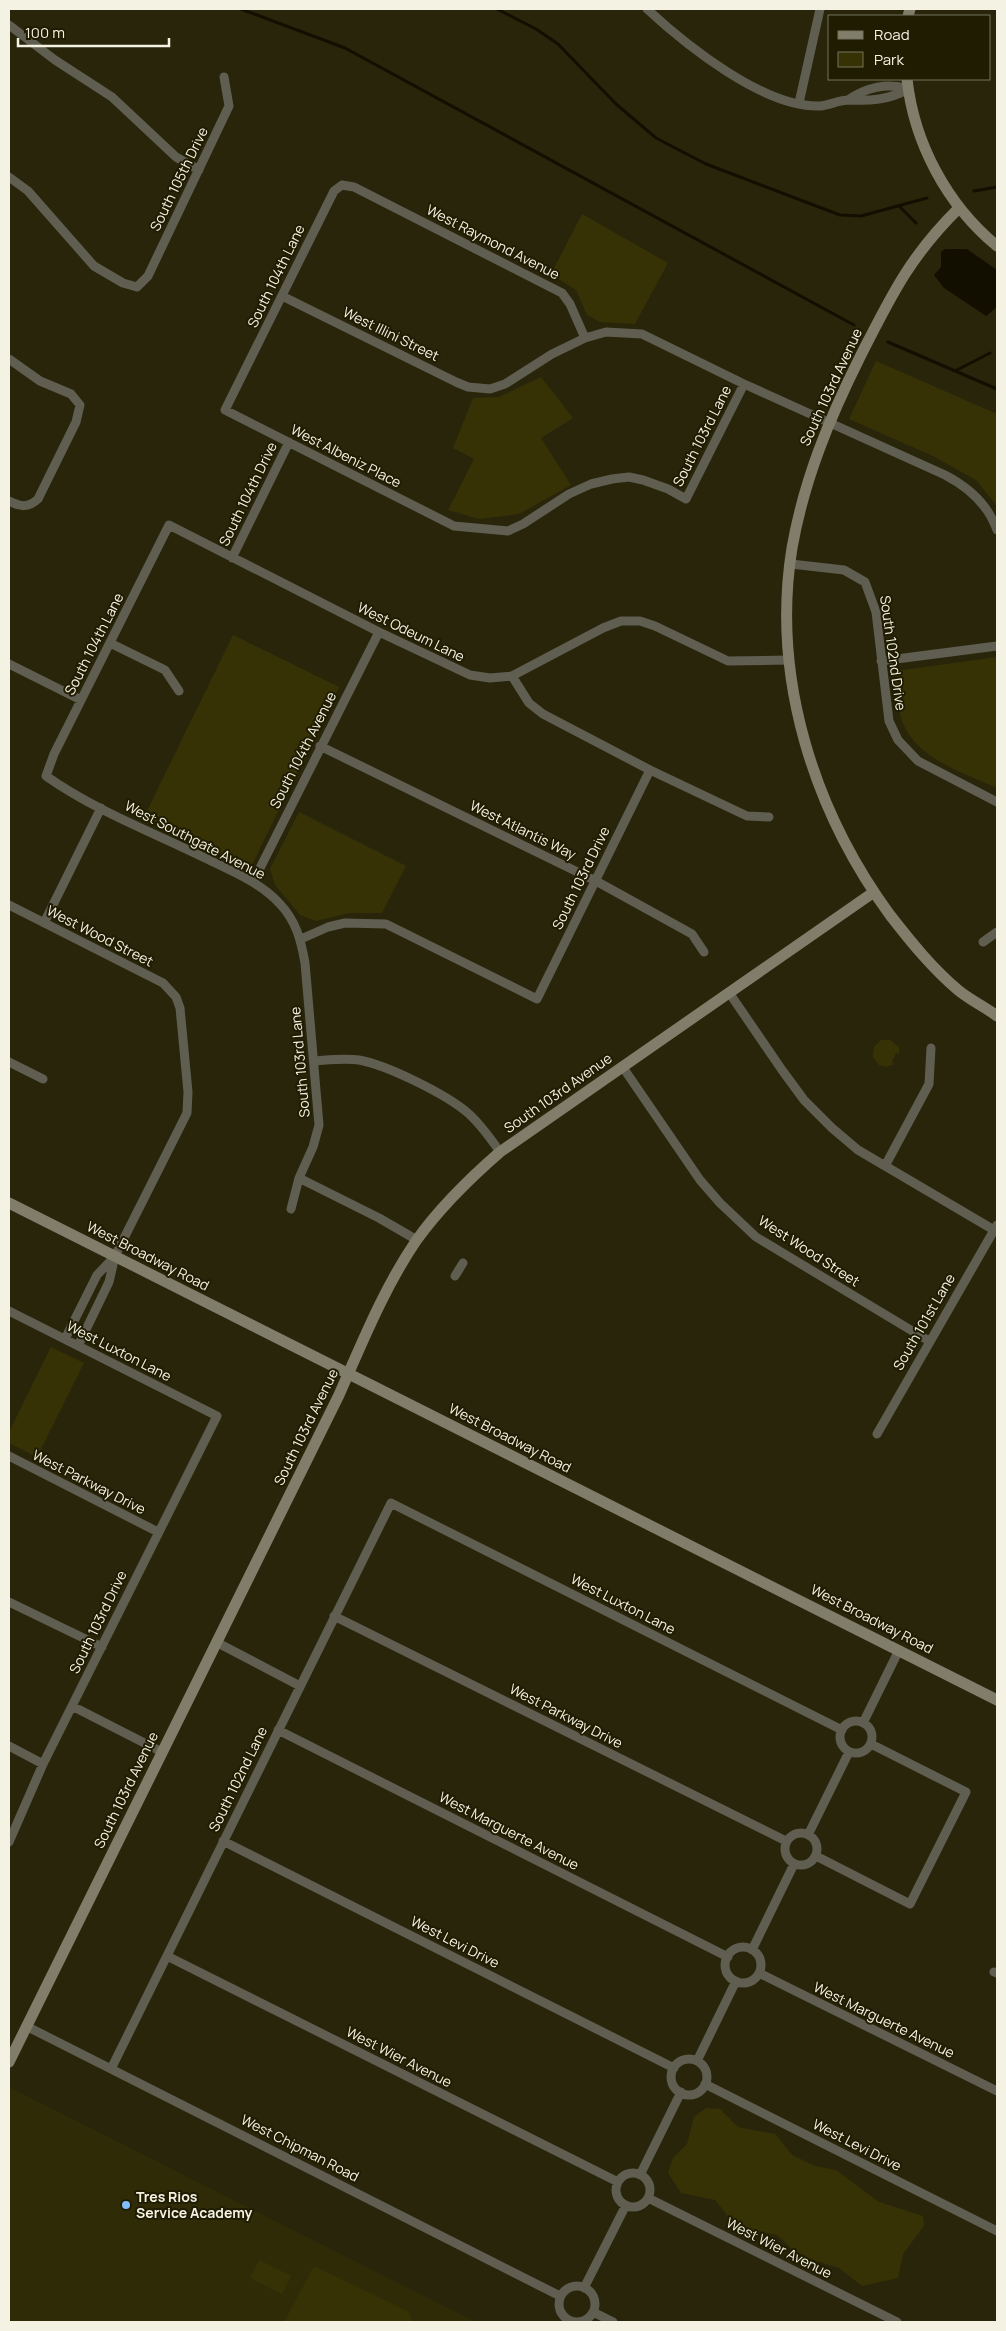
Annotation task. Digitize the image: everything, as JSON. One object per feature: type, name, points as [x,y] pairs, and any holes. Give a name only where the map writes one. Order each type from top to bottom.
[{"type":"street","points":[[647,9],[717,65],[778,98],[819,106],[848,100],[861,91],[895,84],[907,84],[920,134],[929,158],[959,208],[997,246]]},
{"type":"street","points":[[799,103],[820,9]]},
{"type":"street","points":[[9,25],[55,60],[112,96],[176,158],[199,170]]},
{"type":"street","name":"South 105th Drive","points":[[9,177],[28,190],[94,266],[123,283],[136,286],[148,276],[229,106],[224,77]]},
{"type":"street","name":"South 104th Lane","points":[[225,410],[334,191],[342,185]]},
{"type":"street","name":"West Raymond Avenue","points":[[342,185],[354,187],[562,294],[570,304],[585,338]]},
{"type":"street","name":"South 103rd Avenue","points":[[9,2062],[348,1374],[386,1293],[417,1240],[456,1192],[500,1152],[622,1066],[730,994],[874,892],[833,820],[816,778],[801,732],[789,660],[788,632],[791,564],[807,482],[828,422],[897,284],[928,239],[959,208]]},
{"type":"street","name":"West Illini Street","points":[[282,296],[468,387],[490,389],[505,384],[552,354],[585,338]]},
{"type":"street","points":[[585,338],[606,332],[642,334],[744,384],[956,481],[973,492],[997,529]]},
{"type":"street","points":[[9,359],[40,381],[71,394],[80,405],[76,422],[38,500],[30,506],[18,506],[9,501]]},
{"type":"street","name":"South 103rd Lane","points":[[612,479],[629,477],[643,480],[686,499],[744,384]]},
{"type":"street","name":"West Albeniz Place","points":[[225,410],[454,526],[508,531],[523,524],[569,494],[591,484],[612,479]]},
{"type":"street","name":"South 104th Drive","points":[[232,558],[289,442]]},
{"type":"street","name":"South 104th Lane","points":[[46,776],[81,700],[169,525]]},
{"type":"street","name":"West Odeum Lane","points":[[169,525],[378,632],[470,675],[490,678],[512,676]]},
{"type":"street","name":"South 102nd Drive","points":[[791,564],[837,569],[855,575],[865,582],[871,594],[876,612],[889,721],[898,740],[918,761],[997,802]]},
{"type":"street","points":[[769,816],[747,816],[650,770],[543,714],[529,703],[512,676],[603,628],[622,621],[640,621],[655,626],[728,661],[789,660]]},
{"type":"street","name":"South 104th Avenue","points":[[253,882],[378,632]]},
{"type":"street","points":[[110,643],[165,670],[179,691]]},
{"type":"street","points":[[881,661],[997,646]]},
{"type":"street","points":[[9,664],[81,700]]},
{"type":"street","name":"West Atlantis Way","points":[[320,746],[596,882],[692,934],[704,952]]},
{"type":"street","name":"South 103rd Drive","points":[[301,939],[328,927],[345,923],[386,924],[537,999],[650,770]]},
{"type":"street","name":"West Southgate Avenue","points":[[46,776],[101,808],[253,882],[280,904],[292,921],[301,939]]},
{"type":"street","points":[[44,923],[101,808]]},
{"type":"street","points":[[874,892],[917,951],[959,991],[997,1016]]},
{"type":"street","name":"West Wood Street","points":[[9,905],[163,983],[176,996],[180,1008],[188,1092],[187,1112],[115,1256]]},
{"type":"street","points":[[983,942],[997,932]]},
{"type":"street","name":"South 103rd Lane","points":[[291,1209],[299,1178],[313,1147],[319,1125],[301,939]]},
{"type":"street","points":[[730,994],[804,1100],[858,1150],[996,1227]]},
{"type":"street","points":[[885,1166],[929,1084],[931,1048]]},
{"type":"street","points":[[314,1060],[362,1061],[383,1067],[406,1078],[449,1100],[468,1114],[500,1152]]},
{"type":"street","points":[[9,1062],[43,1079]]},
{"type":"street","name":"West Wood Street","points":[[622,1066],[700,1180],[720,1203],[756,1237],[929,1341]]},
{"type":"street","points":[[299,1178],[379,1218],[417,1240]]},
{"type":"street","name":"West Broadway Road","points":[[9,1203],[997,1700]]},
{"type":"street","name":"South 101st Lane","points":[[877,1434],[996,1227]]},
{"type":"street","points":[[65,1339],[97,1275],[115,1256]]},
{"type":"street","points":[[78,1346],[109,1282],[115,1256]]},
{"type":"street","points":[[455,1276],[463,1263]]},
{"type":"street","name":"West Luxton Lane","points":[[9,1311],[216,1416]]},
{"type":"street","name":"South 103rd Drive","points":[[9,1842],[43,1764],[216,1416]]},
{"type":"street","name":"West Parkway Drive","points":[[9,1456],[158,1532]]},
{"type":"street","name":"West Luxton Lane","points":[[391,1503],[842,1730]]},
{"type":"street","name":"South 102nd Lane","points":[[111,2069],[391,1503]]},
{"type":"street","points":[[9,1602],[102,1646]]},
{"type":"street","name":"West Parkway Drive","points":[[334,1616],[786,1842]]},
{"type":"street","points":[[216,1642],[300,1686]]},
{"type":"street","points":[[863,1723],[899,1650]]},
{"type":"street","points":[[72,1706],[162,1752]]},
{"type":"street","points":[[851,1722],[863,1723],[872,1734],[871,1744],[864,1752],[849,1752],[841,1742],[842,1730],[851,1722]]},
{"type":"street","name":"West Marguerte Avenue","points":[[278,1730],[728,1957]]},
{"type":"street","points":[[816,1856],[910,1904],[966,1792],[871,1744]]},
{"type":"street","points":[[9,1746],[43,1764]]},
{"type":"street","points":[[808,1834],[849,1752]]},
{"type":"street","points":[[798,1833],[808,1834],[817,1846],[816,1856],[808,1864],[794,1864],[786,1856],[786,1842],[798,1833]]},
{"type":"street","name":"West Levi Drive","points":[[223,1841],[674,2068]]},
{"type":"street","points":[[752,1950],[794,1864]]},
{"type":"street","points":[[740,1948],[752,1950],[760,1960],[759,1973],[750,1982],[736,1981],[727,1971],[728,1957],[732,1951],[740,1948]]},
{"type":"street","name":"West Wier Avenue","points":[[167,1956],[618,2182]]},
{"type":"street","name":"West Marguerte Avenue","points":[[759,1973],[997,2091]]},
{"type":"street","points":[[697,2061],[736,1981]]},
{"type":"street","name":"West Chipman Road","points":[[26,2026],[560,2296]]},
{"type":"street","points":[[682,2060],[697,2061],[706,2074],[705,2084],[702,2089],[692,2094],[681,2092],[673,2084],[674,2068],[682,2060]]},
{"type":"street","name":"West Levi Drive","points":[[705,2084],[997,2231]]},
{"type":"street","points":[[640,2175],[681,2092]]},
{"type":"street","points":[[630,2173],[640,2175],[649,2185],[648,2198],[638,2206],[626,2206],[618,2198],[616,2187],[618,2182],[630,2173]]},
{"type":"street","name":"West Wier Avenue","points":[[648,2198],[897,2322]]},
{"type":"street","points":[[584,2288],[626,2206]]},
{"type":"street","points":[[571,2287],[584,2288],[593,2296],[595,2304],[593,2312],[580,2322],[569,2321],[561,2313],[559,2307],[560,2296],[571,2287]]},
{"type":"street","points":[[593,2312],[613,2322]]},
{"type":"shaded area","points":[[945,249],[967,249],[997,270],[997,307],[986,316],[944,288],[934,275],[941,267],[941,252]]},
{"type":"shaded area","name":"Tres Rios Service Academy","points":[[9,2087],[476,2322],[9,2322]]},
{"type":"green space","points":[[582,214],[668,263],[635,324],[600,322],[587,315],[576,290],[551,274]]},
{"type":"green space","points":[[876,361],[997,414],[997,506],[976,480],[935,457],[849,419]]},
{"type":"green space","points":[[541,377],[573,418],[541,438],[571,485],[519,514],[479,519],[448,510],[474,459],[453,448],[473,398],[499,397]]},
{"type":"green space","points":[[233,635],[339,687],[250,869],[144,817]]},
{"type":"green space","points":[[997,657],[997,788],[939,761],[914,741],[906,729],[900,714],[897,698],[896,671]]},
{"type":"green space","points":[[299,812],[406,866],[382,913],[349,913],[316,921],[300,915],[275,885],[270,869]]},
{"type":"green space","points":[[881,1040],[891,1040],[899,1048],[899,1054],[896,1053],[892,1062],[895,1064],[886,1067],[879,1065],[873,1057],[874,1047]]},
{"type":"green space","points":[[51,1347],[84,1363],[37,1457],[9,1443],[9,1432]]},
{"type":"green space","points":[[706,2108],[720,2109],[738,2127],[775,2134],[792,2155],[815,2166],[836,2170],[879,2202],[923,2216],[924,2226],[903,2254],[898,2278],[862,2286],[839,2268],[810,2259],[793,2250],[777,2235],[750,2229],[727,2215],[715,2200],[681,2193],[668,2173],[673,2158],[687,2144],[694,2117]]},
{"type":"green space","points":[[259,2260],[291,2276],[282,2294],[250,2278]]},
{"type":"green space","points":[[314,2266],[409,2312],[412,2322],[284,2322]]},
{"type":"waterway","points":[[241,9],[345,48],[854,325]]},
{"type":"waterway","points":[[497,9],[536,29],[558,44],[616,104],[656,138],[706,164],[840,215],[861,216],[927,198]]},
{"type":"waterway","points":[[974,191],[997,187]]},
{"type":"waterway","points":[[900,207],[916,223]]},
{"type":"waterway","points":[[888,342],[997,389]]},
{"type":"waterway","points":[[955,371],[990,353]]},
{"type":"place","name":"Tres Rios Service Academy","points":[[126,2205]]}]
